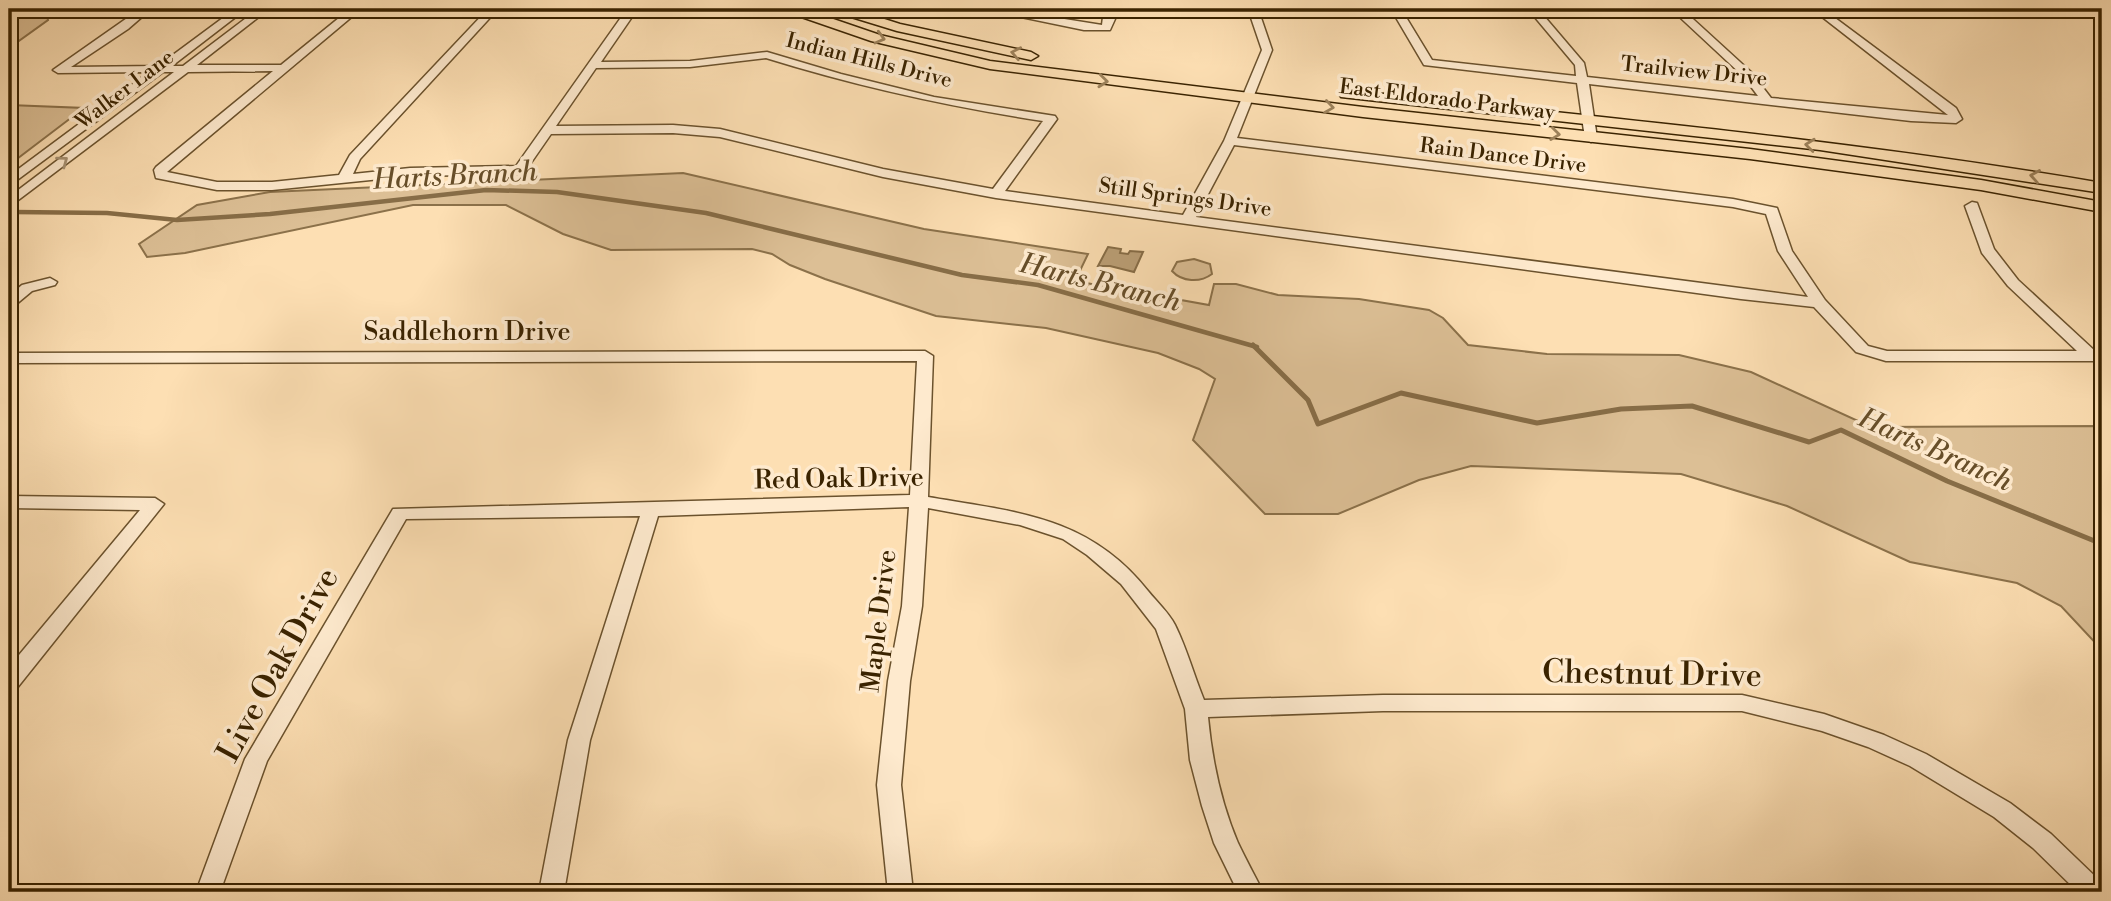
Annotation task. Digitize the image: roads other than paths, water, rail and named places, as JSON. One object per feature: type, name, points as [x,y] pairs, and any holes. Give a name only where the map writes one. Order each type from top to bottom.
[{"type":"main road","name":"East Eldorado Parkway","points":[[792,9],[876,38],[990,65],[1088,79],[1251,90],[1590,121],[1872,152],[2102,188]]},
{"type":"main road","name":"East Eldorado Parkway","points":[[840,9],[897,27],[1018,54],[1591,138],[1981,185],[2102,207]]},
{"type":"street","points":[[146,9],[124,27],[58,70],[282,68]]},
{"type":"street","name":"Walker Lane","points":[[9,182],[241,9]]},
{"type":"street","name":"Walker Lane","points":[[9,203],[264,9]]},
{"type":"street","points":[[356,9],[160,170],[160,175],[217,186],[272,186],[410,172],[520,170],[631,10],[707,9]]},
{"type":"street","points":[[345,177],[354,158],[493,9]]},
{"type":"street","points":[[987,9],[1084,27],[1106,28],[1110,19],[1109,9]]},
{"type":"street","points":[[1188,219],[1230,141],[1267,50],[1253,9]]},
{"type":"street","name":"Trailview Drive","points":[[1396,9],[1428,62],[1956,120],[1952,110],[1817,9]]},
{"type":"street","points":[[1533,9],[1580,65],[1591,138]]},
{"type":"street","points":[[1676,9],[1747,74],[1766,99]]},
{"type":"street","name":"Indian Hills Drive","points":[[592,65],[690,64],[767,55],[838,77],[934,100],[1051,119],[996,194]]},
{"type":"street","name":"Still Springs Drive","points":[[548,130],[673,129],[720,133],[883,173],[996,194],[1819,303]]},
{"type":"street","name":"Rain Dance Drive","points":[[1230,141],[1720,202],[1772,211],[1785,251],[1819,303]]},
{"type":"street","points":[[1972,206],[1987,250],[2006,275],[2096,356]]},
{"type":"street","points":[[9,303],[27,288],[50,282]]},
{"type":"street","points":[[1819,303],[1862,349],[1886,356],[2096,356]]},
{"type":"street","name":"Saddlehorn Drive","points":[[9,358],[925,356]]},
{"type":"street","name":"Maple Drive","points":[[900,892],[889,785],[899,681],[912,606],[925,356]]},
{"type":"street","name":"Red Oak Drive","points":[[400,513],[651,510],[919,501],[1023,519],[1070,534],[1128,579],[1165,626],[1196,709],[1201,760],[1214,806],[1226,842],[1250,892]]},
{"type":"street","points":[[9,502],[155,504],[9,682]]},
{"type":"street","points":[[552,892],[579,740],[651,510]]},
{"type":"street","name":"Live Oak Drive","points":[[208,892],[256,760],[400,513]]},
{"type":"street","name":"Chestnut Drive","points":[[1196,709],[1383,703],[1742,703],[1824,723],[1876,741],[1918,760],[2002,810],[2042,841],[2095,892]]},
{"type":"waterway","name":"Harts Branch","points":[[14,212],[107,213],[177,220],[270,214],[486,190],[557,192],[706,213],[962,275],[1038,285],[1254,346]]},
{"type":"waterway","name":"Harts Branch","points":[[1254,346],[1308,400],[1318,424],[1401,393],[1537,423],[1621,409],[1692,406],[1809,442],[1841,430],[1947,481],[2102,544]]}]
